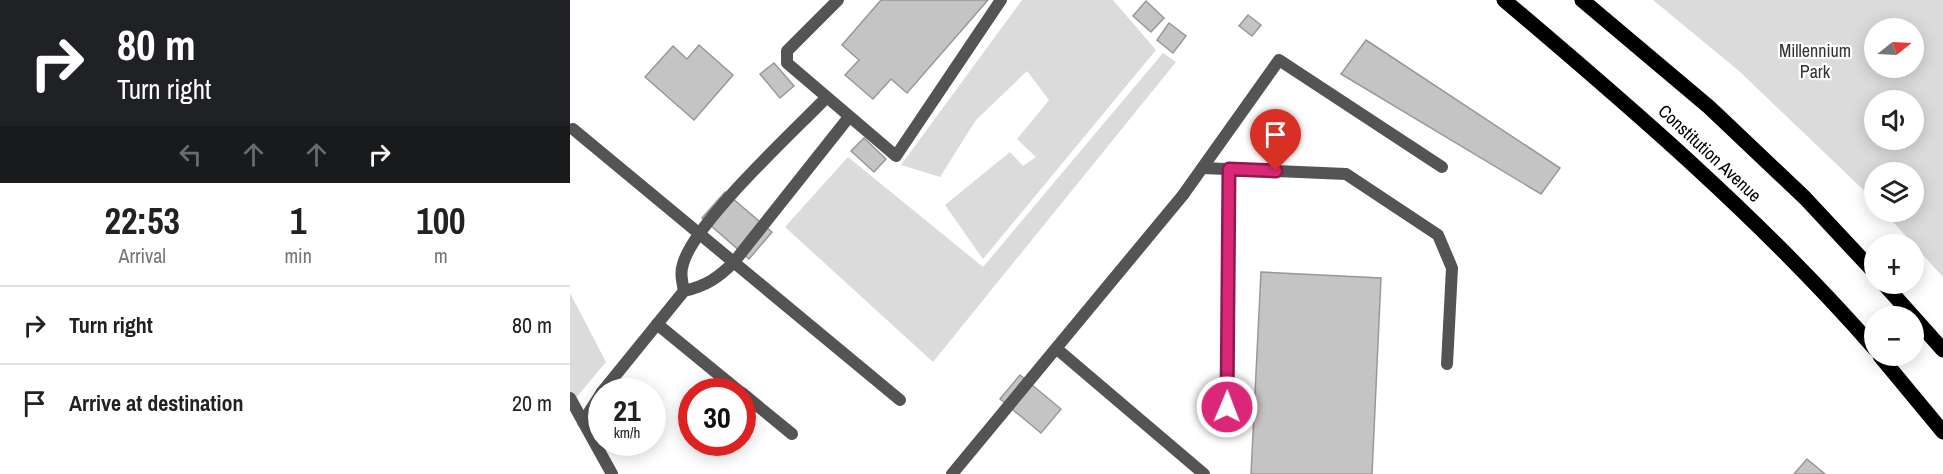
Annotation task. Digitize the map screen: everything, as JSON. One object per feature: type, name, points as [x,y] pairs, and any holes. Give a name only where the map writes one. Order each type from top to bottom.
[{"type":"main road","name":"Constitution Avenue","points":[[1504,0],[1705,174],[1816,282],[1864,337]]},
{"type":"main road","name":"Constitution Avenue","points":[[1582,0],[1709,107],[1805,198],[1864,261]]},
{"type":"main road","points":[[1893,294],[1943,350]]},
{"type":"main road","points":[[1888,366],[1943,432]]},
{"type":"street","points":[[838,0],[787,51],[788,63],[896,156],[1001,0]]},
{"type":"street","points":[[952,474],[1183,195],[1279,60],[1442,167]]},
{"type":"street","points":[[684,291],[681,274],[683,263],[699,234],[826,98]]},
{"type":"street","points":[[613,378],[684,291],[705,286],[720,276],[734,262],[849,117]]},
{"type":"street","points":[[573,129],[900,400]]},
{"type":"street","points":[[1203,168],[1346,174],[1438,235],[1452,268],[1448,364]]},
{"type":"street","points":[[1227,431],[1229,169]]},
{"type":"street","points":[[657,324],[724,378]]},
{"type":"street","points":[[1057,349],[1204,474]]},
{"type":"street","points":[[570,398],[612,474]]},
{"type":"street","points":[[756,404],[792,434]]},
{"type":"street","points":[[584,422],[588,415]]},
{"type":"green space","points":[[1022,0],[1113,0],[1156,50],[983,259],[945,205],[1010,152],[1023,166],[1036,157],[1017,139],[1049,100],[1027,71],[976,120],[940,177],[901,165]]},
{"type":"green space","name":"Millennium Park","points":[[1653,0],[1943,0],[1943,277],[1924,256],[1924,234],[1904,234],[1893,222],[1924,222],[1924,162],[1864,162],[1864,190],[1739,71]]},
{"type":"green space","points":[[1163,53],[1176,62],[933,362],[785,227],[848,157],[983,267]]},
{"type":"green space","points":[[570,293],[606,362],[593,378],[588,378],[588,384],[570,405]]},
{"type":"building","points":[[881,0],[988,0],[907,93],[891,79],[873,99],[845,75],[859,60],[842,45]]},
{"type":"building","points":[[1146,1],[1164,18],[1151,32],[1133,16]]},
{"type":"building","points":[[1248,15],[1261,25],[1252,36],[1239,26]]},
{"type":"building","points":[[1169,23],[1186,36],[1173,53],[1157,40]]},
{"type":"building","points":[[1366,40],[1560,168],[1541,194],[1341,74]]},
{"type":"building","points":[[699,45],[733,75],[694,120],[645,77],[673,46],[687,59]]},
{"type":"building","points":[[774,63],[794,86],[780,98],[760,74]]},
{"type":"building","points":[[864,138],[886,159],[874,172],[851,151]]},
{"type":"building","points":[[725,192],[772,232],[749,259],[702,218]]},
{"type":"building","points":[[1261,272],[1381,278],[1372,474],[1251,474]]},
{"type":"building","points":[[1020,375],[1061,409],[1041,433],[1000,399]]},
{"type":"building","points":[[1807,459],[1825,474],[1794,474]]},
{"type":"route","points":[[1227,407],[1229,169],[1276,171]]}]
